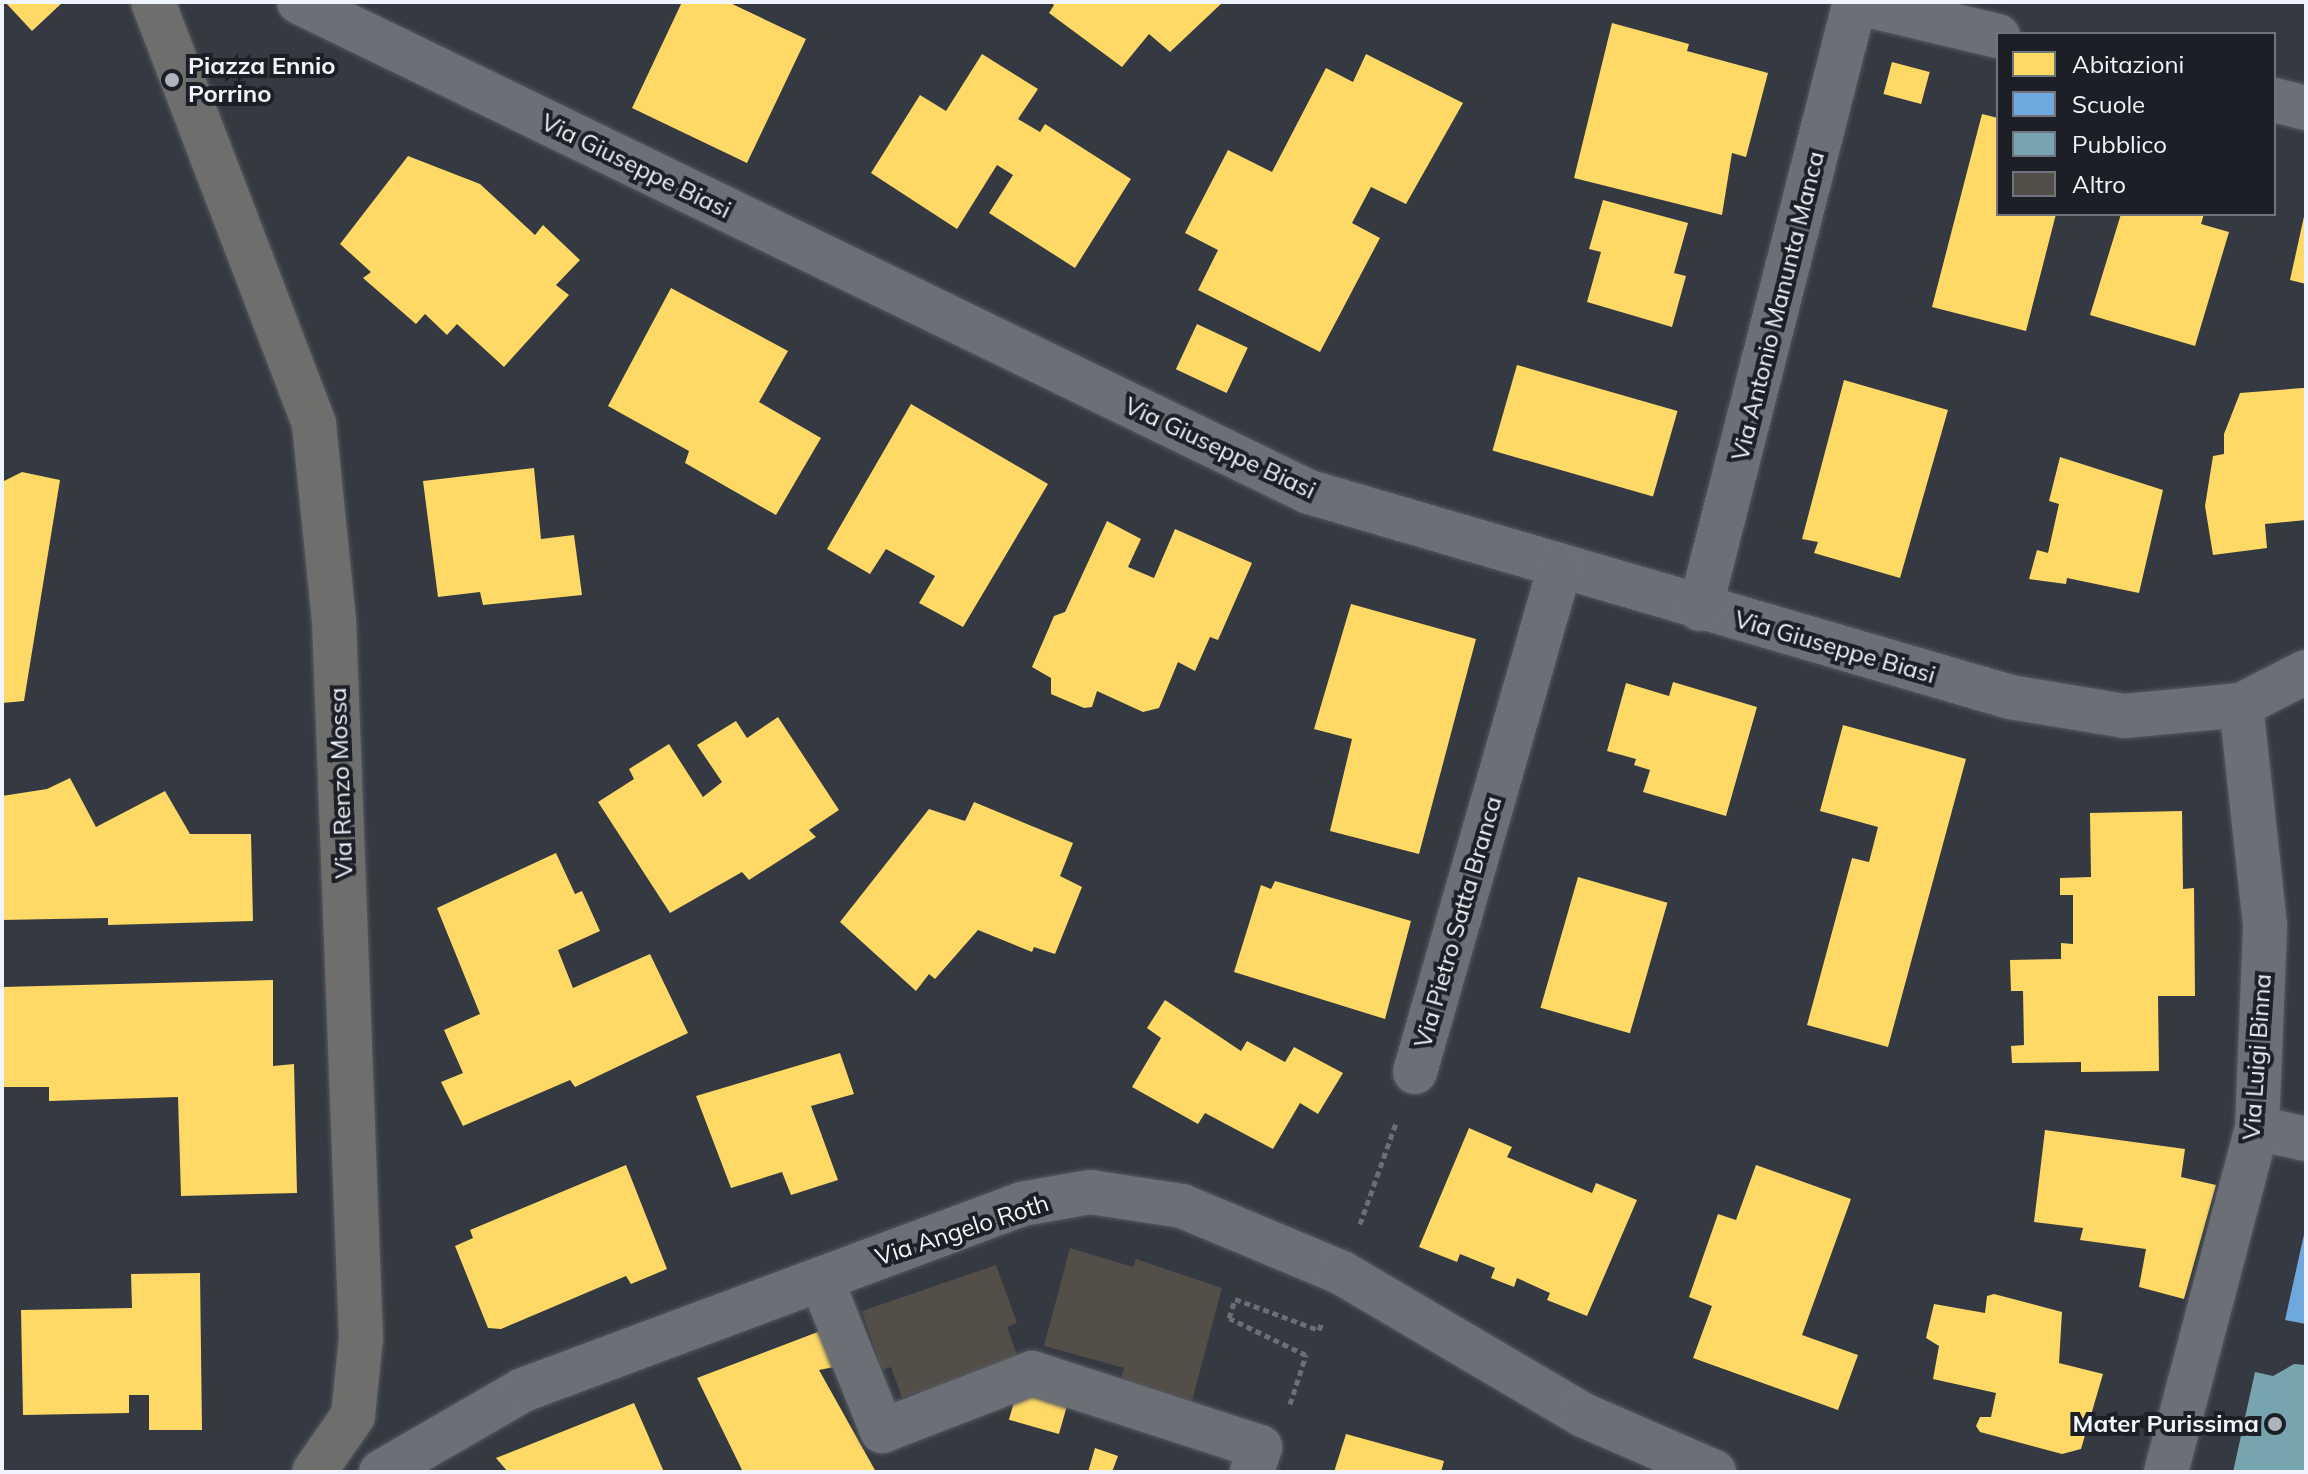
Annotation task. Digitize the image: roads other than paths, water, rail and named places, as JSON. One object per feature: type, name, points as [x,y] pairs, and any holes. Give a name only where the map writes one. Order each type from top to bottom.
[{"type":"main road","name":"Via Renzo Mossa","points":[[153,2],[314,424],[334,620],[361,1338],[353,1416],[314,1472]]},
{"type":"street","points":[[1854,2],[1996,36]]},
{"type":"street","name":"Via Antonio Manunta Manca","points":[[1700,609],[1854,2]]},
{"type":"street","name":"Via Giuseppe Biasi","points":[[302,4],[1309,492],[1700,609],[2010,697],[2125,716],[2241,705]]},
{"type":"street","points":[[2276,100],[2306,108]]},
{"type":"street","name":"Via Pietro Satta Branca","points":[[1415,1072],[1560,567]]},
{"type":"street","points":[[2241,705],[2306,672]]},
{"type":"street","name":"Via Luigi Binna","points":[[2166,1472],[2257,1128],[2265,925],[2241,705]]},
{"type":"street","points":[[2257,1128],[2306,1139]]},
{"type":"street","name":"Via Angelo Roth","points":[[381,1472],[523,1390],[1022,1204],[1090,1192],[1182,1206],[1342,1273],[1583,1415],[1714,1472]]},
{"type":"street","points":[[821,1279],[882,1431],[1032,1373],[1260,1447],[1252,1472]]},
{"type":"place","name":"Piazza Ennio Porrino","points":[[172,80]]},
{"type":"place","name":"Mater Purissima","points":[[2275,1424]]}]
